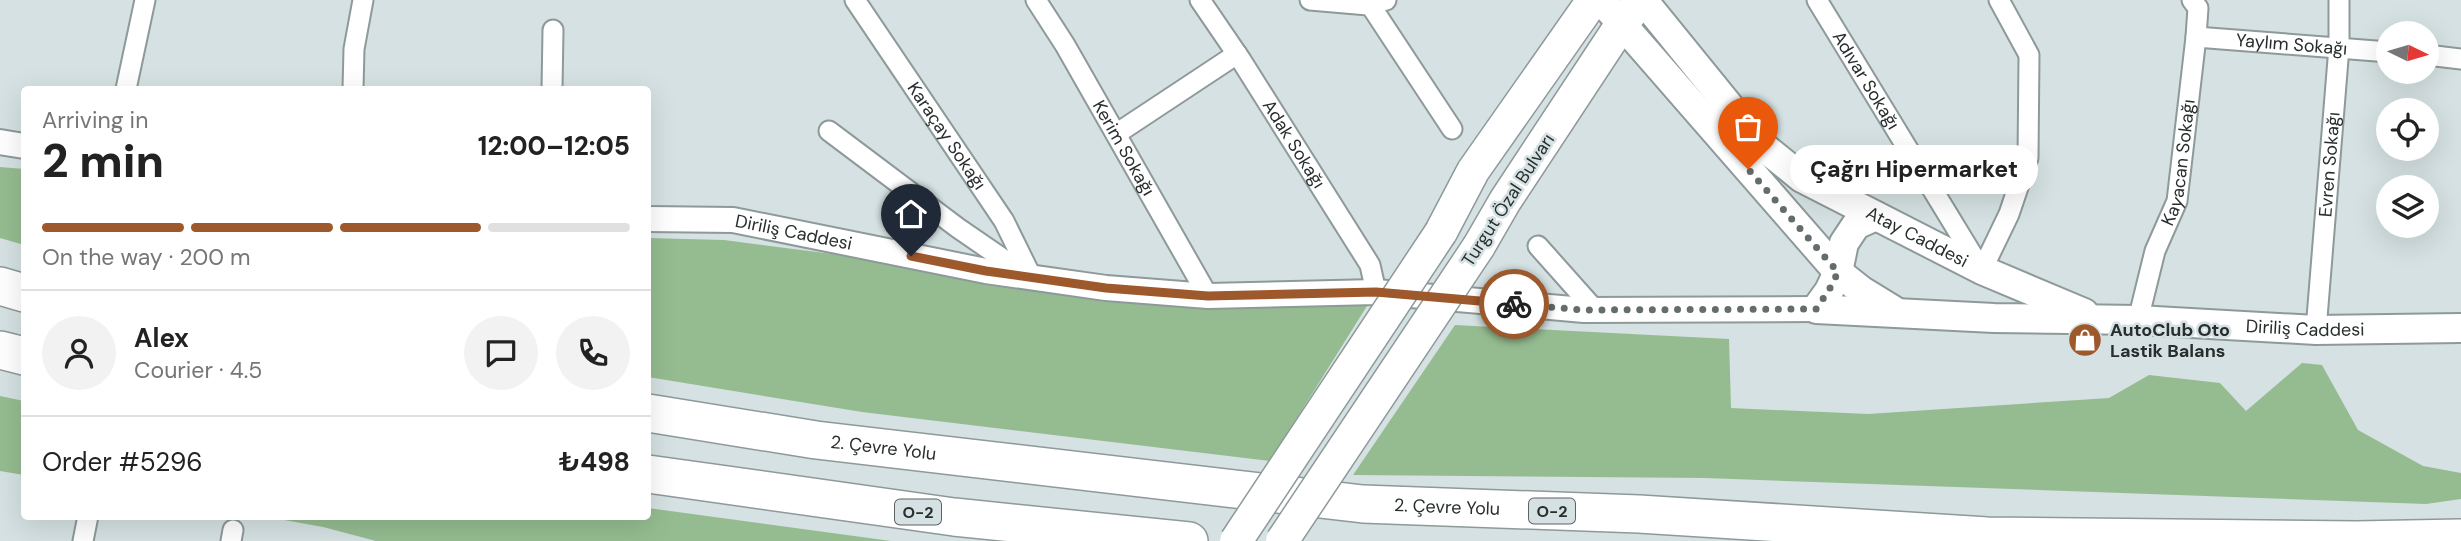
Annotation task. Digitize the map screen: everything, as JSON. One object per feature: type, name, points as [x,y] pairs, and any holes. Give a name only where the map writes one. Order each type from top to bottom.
[{"type":"highway","points":[[0,288],[21,293]]},
{"type":"highway","points":[[0,352],[21,356]]},
{"type":"highway","name":"2. Çevre Yolu","points":[[651,413],[816,440],[1363,504],[1653,515],[1987,536],[2356,540],[2461,538]]},
{"type":"highway","name":"O-2","points":[[651,474],[954,517],[1189,541]]},
{"type":"main road","points":[[1236,541],[1441,232],[1473,171],[1593,0]]},
{"type":"main road","points":[[1601,0],[1838,272],[1896,312]]},
{"type":"main road","name":"Turgut Özal Bulvarı","points":[[1282,541],[1479,246],[1505,201],[1622,25],[1642,0]]},
{"type":"main road","name":"Atay Caddesi","points":[[1642,0],[1760,144],[1802,178],[1982,270],[2100,320]]},
{"type":"main road","points":[[1816,309],[1838,272],[1844,243],[1856,225],[1876,216]]},
{"type":"main road","points":[[1965,315],[1979,293],[1982,270]]},
{"type":"main road","name":"Diriliş Caddesi","points":[[1816,309],[2138,320],[2316,330],[2461,328]]},
{"type":"street","points":[[127,86],[145,0]]},
{"type":"street","points":[[353,86],[354,49],[363,0]]},
{"type":"street","name":"Karaçay Sokağı","points":[[855,0],[1004,221],[1032,278]]},
{"type":"street","name":"Kerim Sokağı","points":[[1036,0],[1208,296]]},
{"type":"street","name":"Adak Sokağı","points":[[1200,0],[1370,265],[1376,292]]},
{"type":"street","points":[[1310,0],[1374,2],[1452,129]]},
{"type":"street","name":"Adıvar Sokağı","points":[[1816,0],[1982,270]]},
{"type":"street","points":[[1982,270],[2009,214],[2028,158],[2029,55],[1999,0]]},
{"type":"street","name":"Kayacan Sokağı","points":[[2138,320],[2155,251],[2177,201],[2196,37],[2198,8],[2192,0]]},
{"type":"street","name":"Evren Sokağı","points":[[2316,330],[2339,47],[2339,0]]},
{"type":"street","points":[[552,86],[553,30]]},
{"type":"street","name":"Yaylım Sokağı","points":[[2196,37],[2376,51]]},
{"type":"street","points":[[1116,134],[1237,54]]},
{"type":"street","points":[[2440,57],[2461,59]]},
{"type":"street","points":[[830,131],[958,228],[1032,278]]},
{"type":"street","points":[[0,142],[21,146]]},
{"type":"street","name":"Diriliş Caddesi","points":[[651,219],[733,220],[986,271],[1106,288],[1208,296],[1376,292],[1595,310],[1816,309]]},
{"type":"street","points":[[1538,246],[1595,310]]},
{"type":"street","points":[[83,541],[87,520]]},
{"type":"green space","points":[[0,167],[21,169],[21,244],[0,238]]},
{"type":"green space","points":[[651,238],[724,240],[1035,280],[1367,306],[1270,461],[862,412],[651,377]]},
{"type":"green space","points":[[1455,325],[1729,339],[1731,408],[1868,414],[2109,398],[2149,375],[2220,383],[2246,411],[2302,363],[2322,365],[2358,430],[2423,466],[2461,473],[2461,499],[2426,504],[1705,478],[1353,475]]},
{"type":"green space","points":[[0,396],[21,400],[21,474],[0,471]]},
{"type":"green space","points":[[651,508],[891,541],[376,541],[284,520],[651,520]]},
{"type":"way so far","points":[[1514,304],[1584,310],[1816,309],[1838,272],[1748,169]]},
{"type":"place","name":"Çağrı Hipermarket","points":[[1748,169]]},
{"type":"place","name":"AutoClub Oto Lastik Balans","points":[[2085,340]]},
{"type":"route","points":[[911,256],[986,271],[1106,288],[1208,296],[1376,292],[1514,304]]}]
